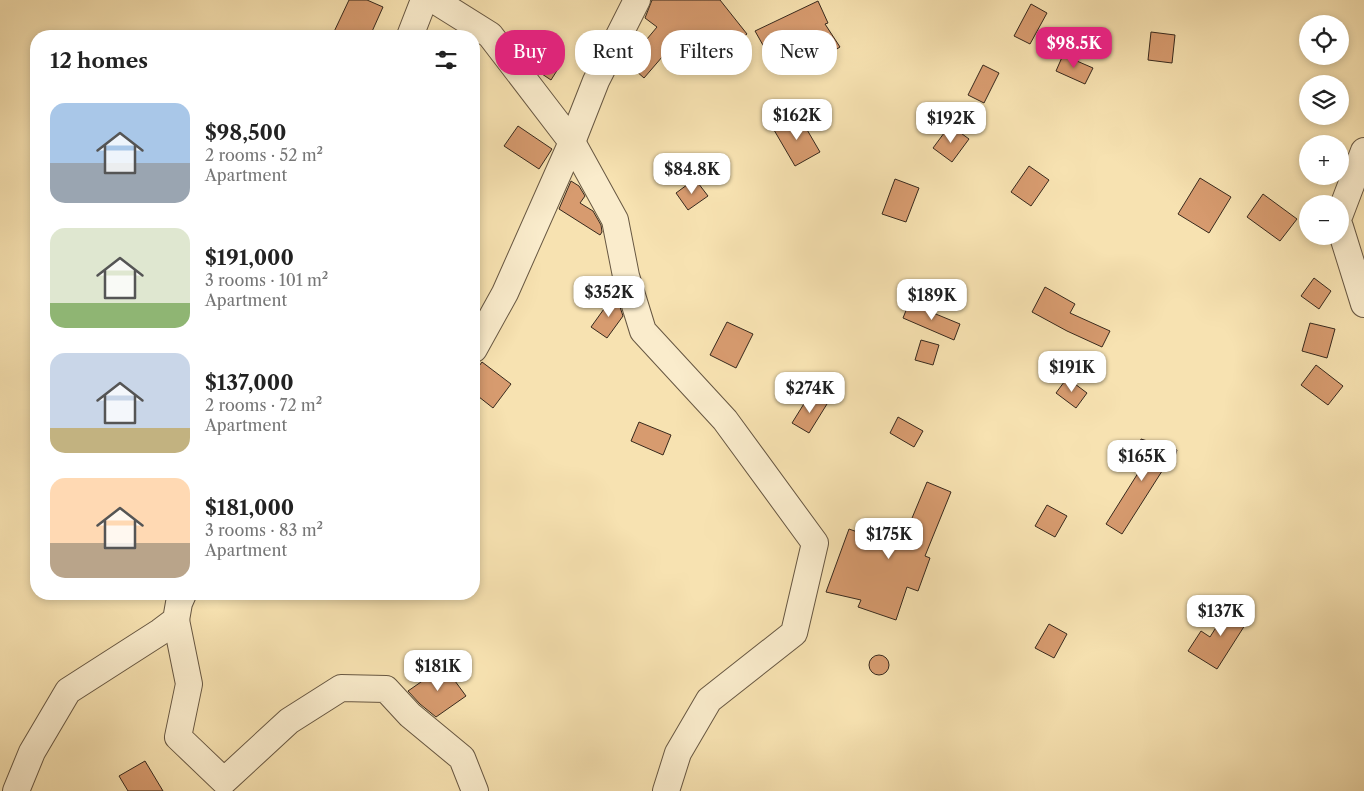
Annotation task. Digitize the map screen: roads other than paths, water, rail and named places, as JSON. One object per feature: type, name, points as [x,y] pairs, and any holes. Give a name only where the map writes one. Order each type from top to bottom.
[{"type":"street","points":[[412,30],[424,0]]},
{"type":"street","points":[[434,0],[490,35],[572,142],[615,220],[626,276],[643,331],[725,420],[815,543],[794,633],[709,700],[678,753],[666,791]]},
{"type":"street","points":[[480,338],[505,293],[572,142],[596,81],[637,0]]},
{"type":"street","points":[[1347,195],[1364,151]]},
{"type":"street","points":[[1346,245],[1364,304]]},
{"type":"street","points":[[181,600],[176,620],[189,684],[178,736],[224,782],[288,720],[341,688],[386,689],[410,715],[462,758],[475,791]]},
{"type":"street","points":[[16,791],[32,752],[68,691],[176,620]]}]
